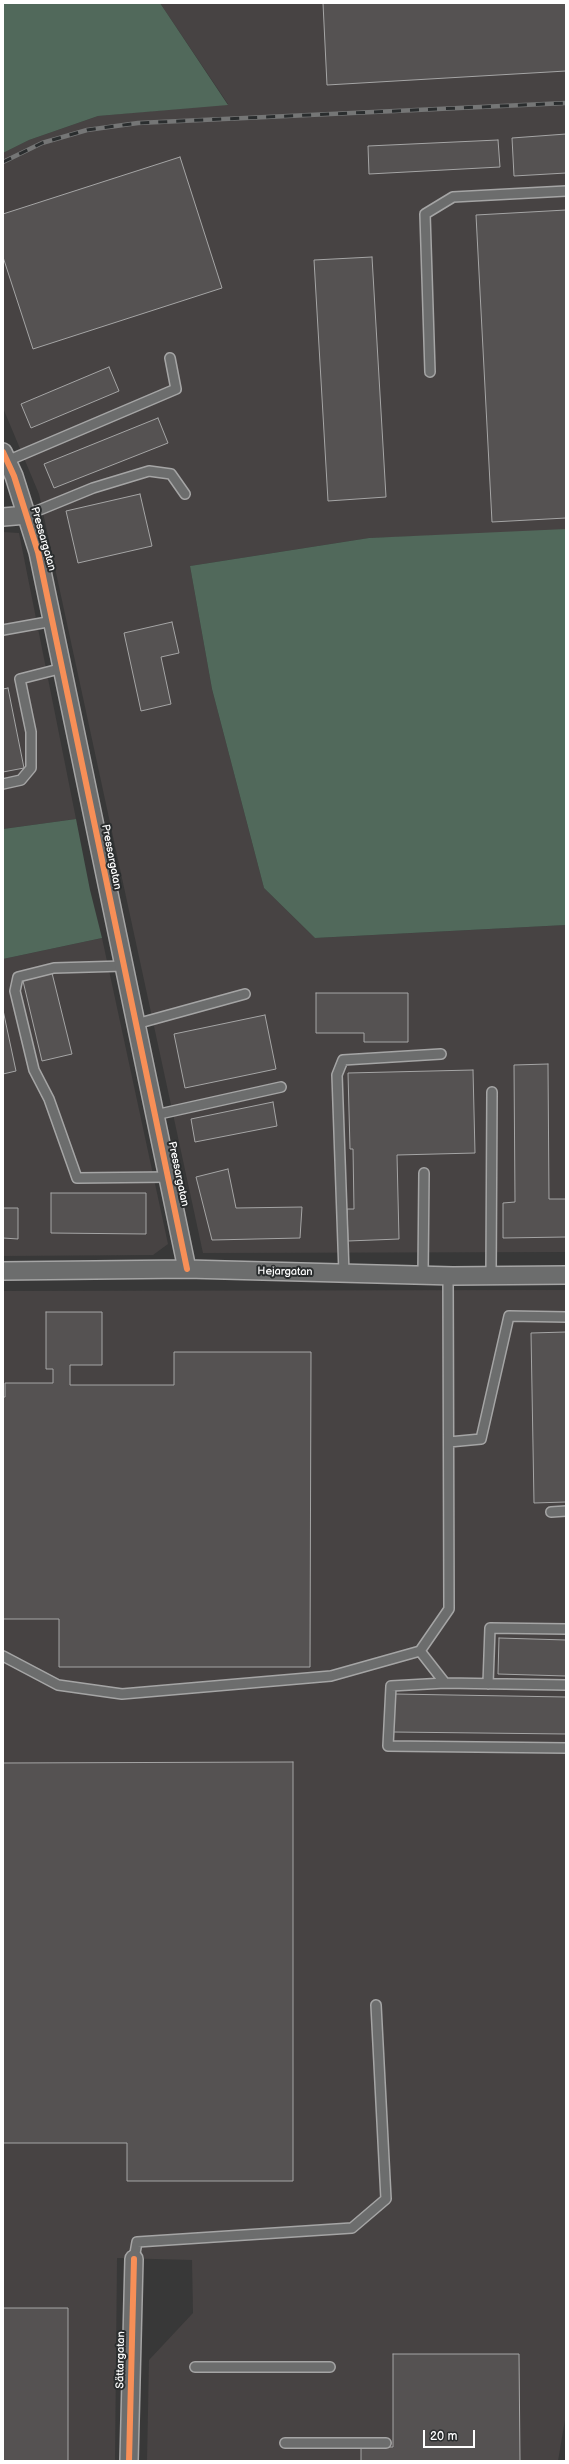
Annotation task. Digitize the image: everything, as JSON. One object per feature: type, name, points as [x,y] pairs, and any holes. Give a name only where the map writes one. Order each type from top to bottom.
[{"type":"street","name":"Pressargatan","points":[[5,456],[27,515],[38,552],[54,621],[187,1270]]},
{"type":"street","points":[[3,517],[27,515]]},
{"type":"street","name":"Hejargatan","points":[[3,1271],[187,1270],[448,1276],[566,1275]]},
{"type":"street","name":"Sättargatan","points":[[129,2461],[134,2259]]},
{"type":"lane","points":[[430,372],[425,214],[454,197],[566,191]]},
{"type":"lane","points":[[5,456],[176,389],[170,358]]},
{"type":"lane","points":[[27,515],[93,488],[149,471],[171,474],[185,494]]},
{"type":"lane","points":[[3,630],[54,621]]},
{"type":"lane","points":[[3,784],[21,780],[31,768],[31,732],[20,679],[63,668]]},
{"type":"lane","points":[[124,966],[54,968],[18,977],[15,991],[34,1070],[48,1099],[77,1178],[168,1177]]},
{"type":"lane","points":[[136,1024],[245,994]]},
{"type":"lane","points":[[344,1273],[337,1075],[343,1060],[440,1054]]},
{"type":"lane","points":[[155,1115],[281,1087]]},
{"type":"lane","points":[[491,1276],[492,1092]]},
{"type":"lane","points":[[422,1275],[424,1174]]},
{"type":"lane","points":[[3,1656],[58,1685],[122,1694],[332,1676],[420,1651],[449,1609],[448,1276]]},
{"type":"lane","points":[[449,1442],[481,1439],[509,1316],[566,1317]]},
{"type":"lane","points":[[551,1512],[566,1511]]},
{"type":"lane","points":[[488,1684],[490,1628],[566,1629]]},
{"type":"lane","points":[[420,1651],[445,1684]]},
{"type":"lane","points":[[566,1685],[445,1684],[391,1686],[388,1746],[566,1748]]},
{"type":"lane","points":[[134,2259],[137,2242],[352,2228],[386,2199],[376,2005]]},
{"type":"lane","points":[[195,2366],[330,2367]]},
{"type":"lane","points":[[286,2443],[386,2443]]},
{"type":"shaded area","points":[[160,3],[566,3],[566,531],[369,538],[190,566],[212,689],[264,888],[315,938],[566,925],[566,1252],[203,1253],[39,494],[3,408],[3,153],[29,140],[98,116],[228,104]]},
{"type":"shaded area","points":[[3,532],[19,533],[76,819],[3,829]]},
{"type":"shaded area","points":[[102,938],[168,1244],[153,1255],[3,1256],[3,959]]},
{"type":"shaded area","points":[[566,1290],[566,2414],[558,2461],[147,2461],[149,2360],[193,2313],[192,2260],[117,2258],[115,2461],[3,2461],[3,1291]]},
{"type":"green space","points":[[3,3],[160,3],[228,105],[98,116],[29,140],[3,153]]},
{"type":"green space","points":[[566,529],[566,925],[315,938],[264,888],[212,689],[190,566],[369,538]]},
{"type":"green space","points":[[76,819],[90,890],[102,938],[3,959],[3,829]]},
{"type":"building","points":[[323,3],[566,3],[566,71],[327,85]]},
{"type":"building","points":[[566,134],[566,173],[514,176],[512,138]]},
{"type":"building","points":[[498,140],[500,167],[369,174],[368,146]]},
{"type":"building","points":[[180,157],[222,288],[33,349],[3,257],[3,214]]},
{"type":"building","points":[[566,210],[566,518],[492,522],[476,215]]},
{"type":"building","points":[[372,257],[386,497],[328,501],[314,260]]},
{"type":"building","points":[[109,367],[119,391],[31,428],[21,404]]},
{"type":"building","points":[[158,418],[168,443],[54,488],[44,464]]},
{"type":"building","points":[[140,494],[152,546],[78,563],[66,511]]},
{"type":"building","points":[[172,622],[179,653],[161,657],[171,704],[141,711],[124,633]]},
{"type":"building","points":[[8,688],[24,768],[3,772],[3,689]]},
{"type":"building","points":[[52,973],[72,1054],[42,1061],[23,981]]},
{"type":"building","points":[[316,993],[408,993],[408,1042],[364,1042],[364,1033],[316,1033]]},
{"type":"building","points":[[3,1010],[16,1071],[3,1074]]},
{"type":"building","points":[[265,1015],[276,1069],[185,1088],[174,1034]]},
{"type":"building","points":[[548,1064],[549,1199],[566,1199],[566,1237],[503,1238],[503,1203],[515,1202],[514,1065]]},
{"type":"building","points":[[473,1070],[475,1153],[397,1155],[399,1239],[348,1241],[347,1209],[354,1209],[353,1149],[350,1149],[348,1073]]},
{"type":"building","points":[[273,1102],[277,1126],[195,1142],[191,1119]]},
{"type":"building","points":[[228,1169],[236,1208],[302,1207],[300,1238],[212,1240],[196,1177]]},
{"type":"building","points":[[51,1193],[146,1193],[146,1234],[51,1233]]},
{"type":"building","points":[[3,1208],[18,1208],[18,1239],[3,1238]]},
{"type":"building","points":[[46,1312],[102,1312],[102,1365],[70,1365],[70,1385],[174,1385],[174,1352],[311,1352],[310,1667],[59,1667],[59,1619],[3,1619],[3,1397],[5,1397],[5,1383],[53,1383],[53,1369],[46,1369]]},
{"type":"building","points":[[566,1332],[566,1502],[534,1503],[531,1333]]},
{"type":"building","points":[[499,1638],[566,1640],[566,1676],[498,1674]]},
{"type":"building","points":[[394,1694],[566,1697],[566,1734],[393,1732]]},
{"type":"building","points":[[293,1762],[293,2181],[127,2181],[127,2143],[3,2143],[3,1763]]},
{"type":"building","points":[[3,2308],[68,2308],[68,2461],[3,2461]]},
{"type":"building","points":[[393,2354],[519,2354],[520,2461],[361,2461],[361,2447],[393,2447]]},
{"type":"railway","points":[[3,162],[42,143],[87,130],[138,123],[566,103]]},
{"type":"cycle path","points":[[3,452],[14,476],[38,552],[187,1269]]},
{"type":"cycle path","points":[[129,2461],[134,2259]]}]
